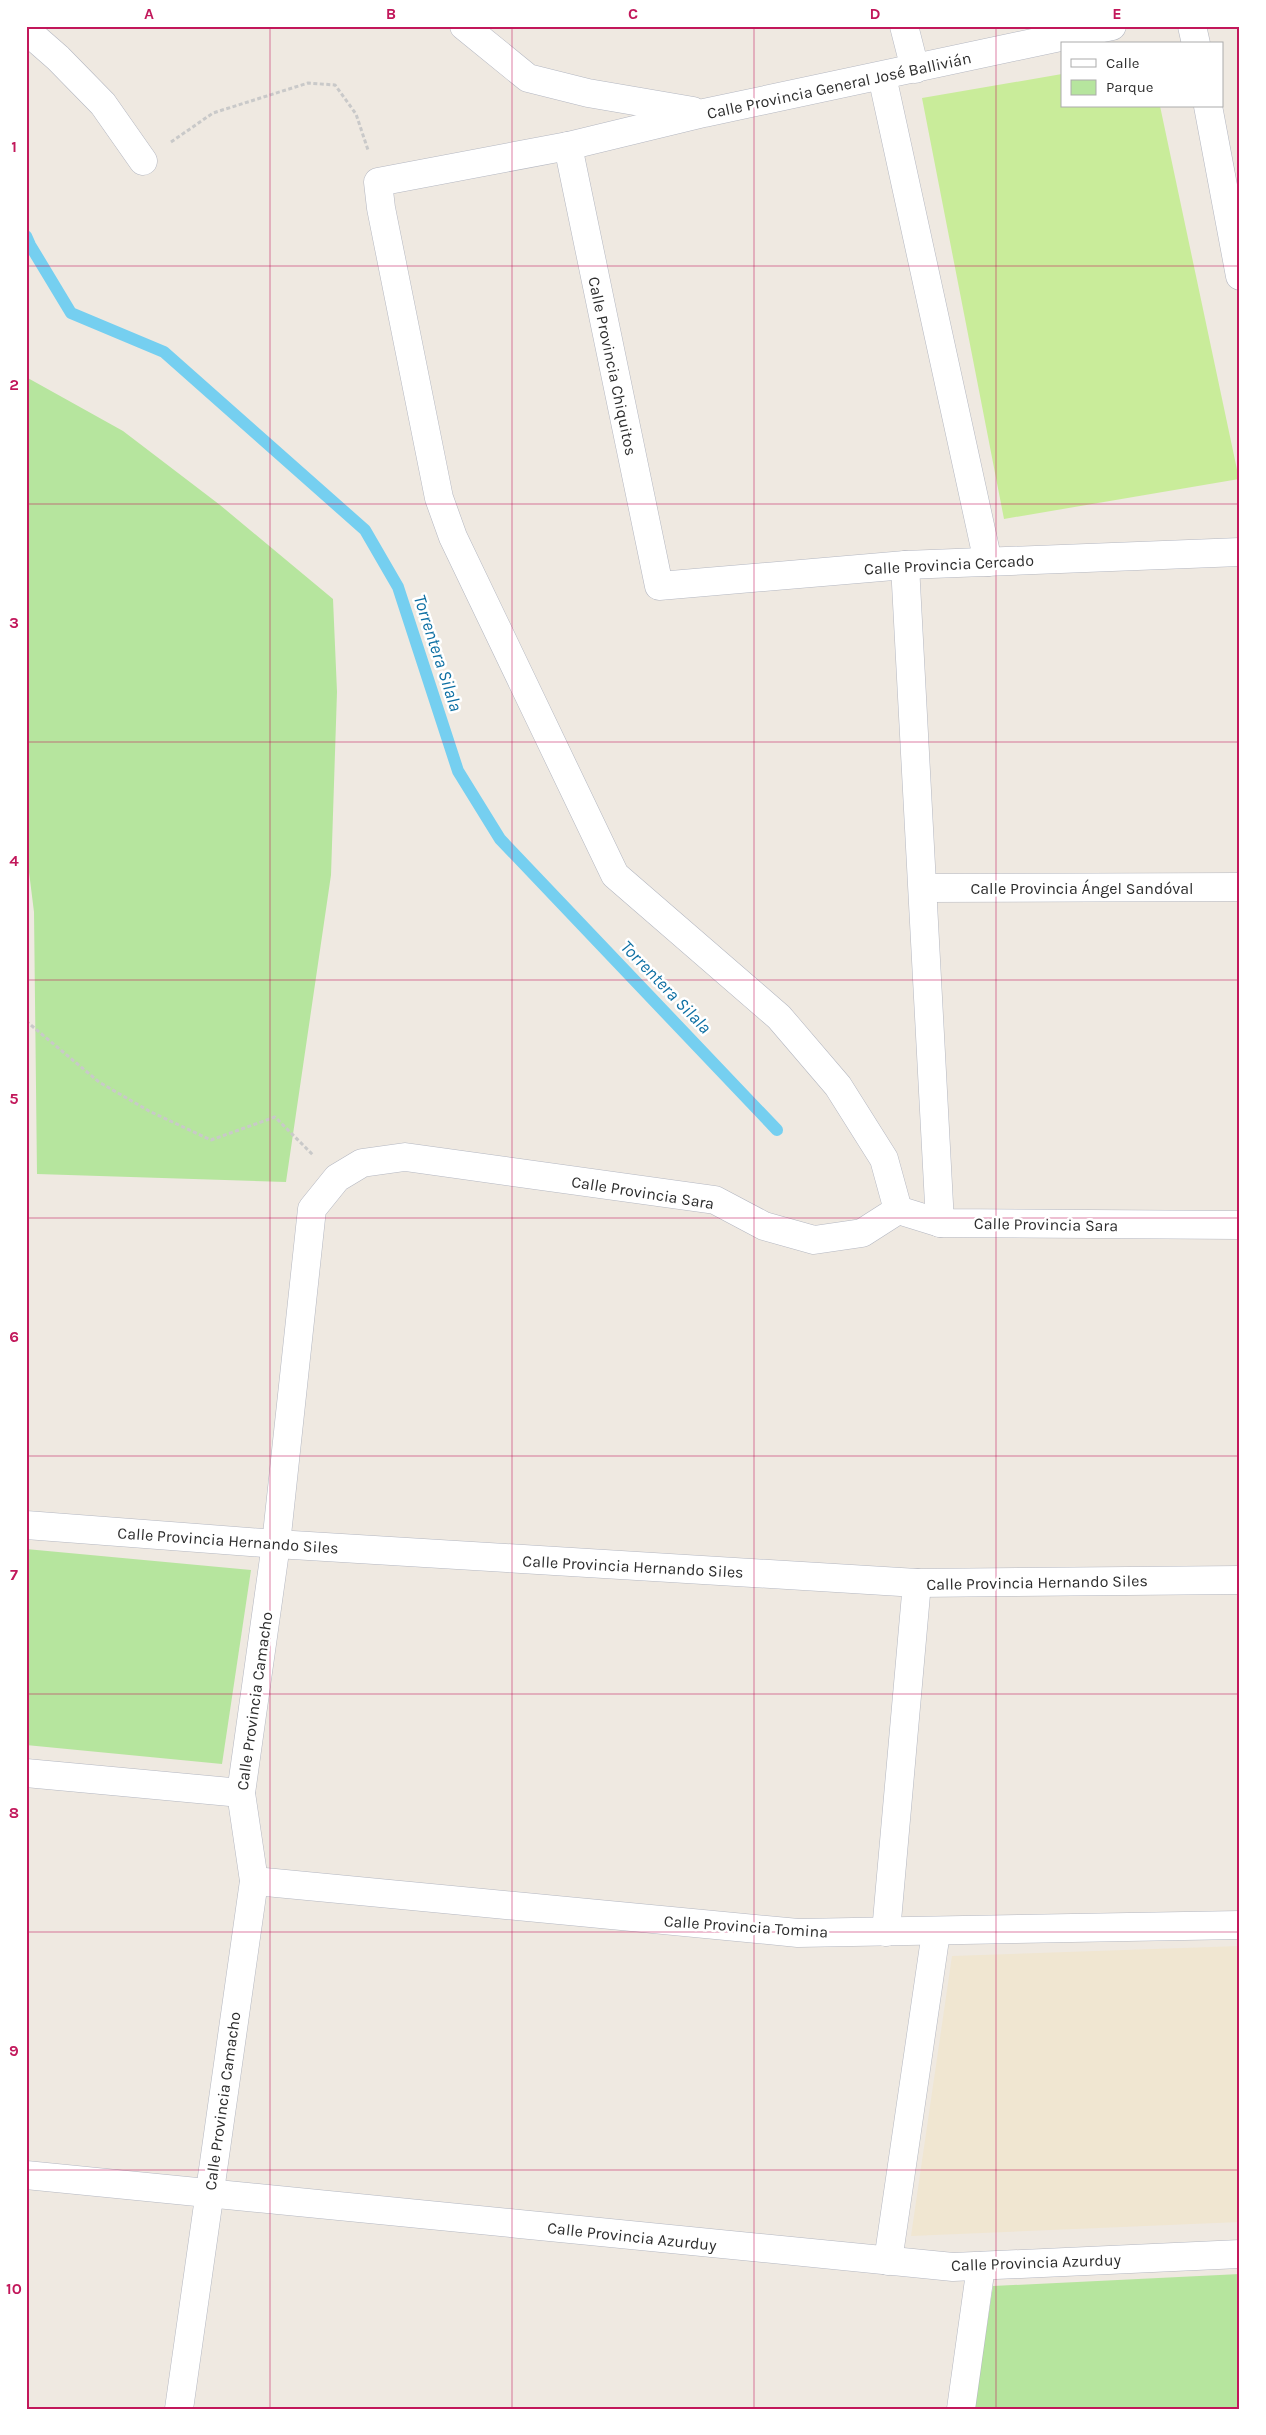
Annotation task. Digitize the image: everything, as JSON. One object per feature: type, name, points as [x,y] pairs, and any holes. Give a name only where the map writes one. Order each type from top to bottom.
[{"type":"street","points":[[464,26],[528,78],[588,94],[704,113]]},
{"type":"street","points":[[904,26],[915,69]]},
{"type":"street","name":"Calle Provincia General José Ballivián","points":[[378,182],[568,146],[704,113],[1112,26]]},
{"type":"street","points":[[1192,26],[1196,42]]},
{"type":"street","points":[[26,30],[58,58],[103,104],[142,161]]},
{"type":"street","points":[[882,76],[988,562]]},
{"type":"street","points":[[1208,108],[1240,276]]},
{"type":"street","name":"Calle Provincia Chiquitos","points":[[568,146],[659,586]]},
{"type":"street","points":[[378,182],[380,208],[440,498],[454,536],[615,876],[779,1017],[838,1086],[884,1159],[898,1210]]},
{"type":"street","name":"Calle Provincia Cercado","points":[[659,586],[905,565],[1240,552]]},
{"type":"street","points":[[905,565],[940,1223]]},
{"type":"street","name":"Calle Provincia Ángel Sandóval","points":[[923,888],[1240,887]]},
{"type":"street","name":"Calle Provincia Sara","points":[[337,1178],[362,1162],[405,1157],[414,1158],[714,1200],[764,1226],[814,1240],[862,1233],[898,1210],[940,1223],[1240,1225]]},
{"type":"street","name":"Calle Provincia Camacho","points":[[179,2409],[208,2194],[254,1881],[241,1793],[276,1544],[312,1209],[337,1178]]},
{"type":"street","name":"Calle Provincia Hernando Siles","points":[[26,1525],[276,1544],[917,1583],[1240,1580]]},
{"type":"street","points":[[886,1932],[917,1583]]},
{"type":"street","points":[[26,1772],[241,1793]]},
{"type":"street","name":"Calle Provincia Tomina","points":[[254,1881],[798,1933],[936,1932],[1240,1924]]},
{"type":"street","points":[[888,2261],[936,1932]]},
{"type":"street","name":"Calle Provincia Azurduy","points":[[26,2176],[953,2267],[1240,2254]]},
{"type":"street","points":[[961,2409],[982,2266]]},
{"type":"path","points":[[142,161],[213,113],[308,83],[334,85],[356,114],[378,182]]},
{"type":"path","points":[[26,1021],[99,1082],[149,1111],[211,1140],[276,1117],[337,1178]]},
{"type":"shaded area","points":[[1240,1946],[1240,2222],[911,2236],[952,1956]]},
{"type":"green space","points":[[1061,74],[1061,108],[1160,108],[1239,479],[1004,519],[922,98]]},
{"type":"green space","points":[[26,377],[123,431],[220,505],[333,599],[337,692],[331,875],[286,1182],[37,1174],[34,912],[26,848]]},
{"type":"green space","points":[[26,1549],[251,1570],[222,1764],[26,1745]]},
{"type":"green space","points":[[1240,2274],[1240,2409],[974,2409],[993,2286]]},
{"type":"waterway","name":"Torrentera Silala","points":[[26,236],[71,313],[164,352],[365,530],[398,587],[458,771],[500,839],[777,1130]]}]
